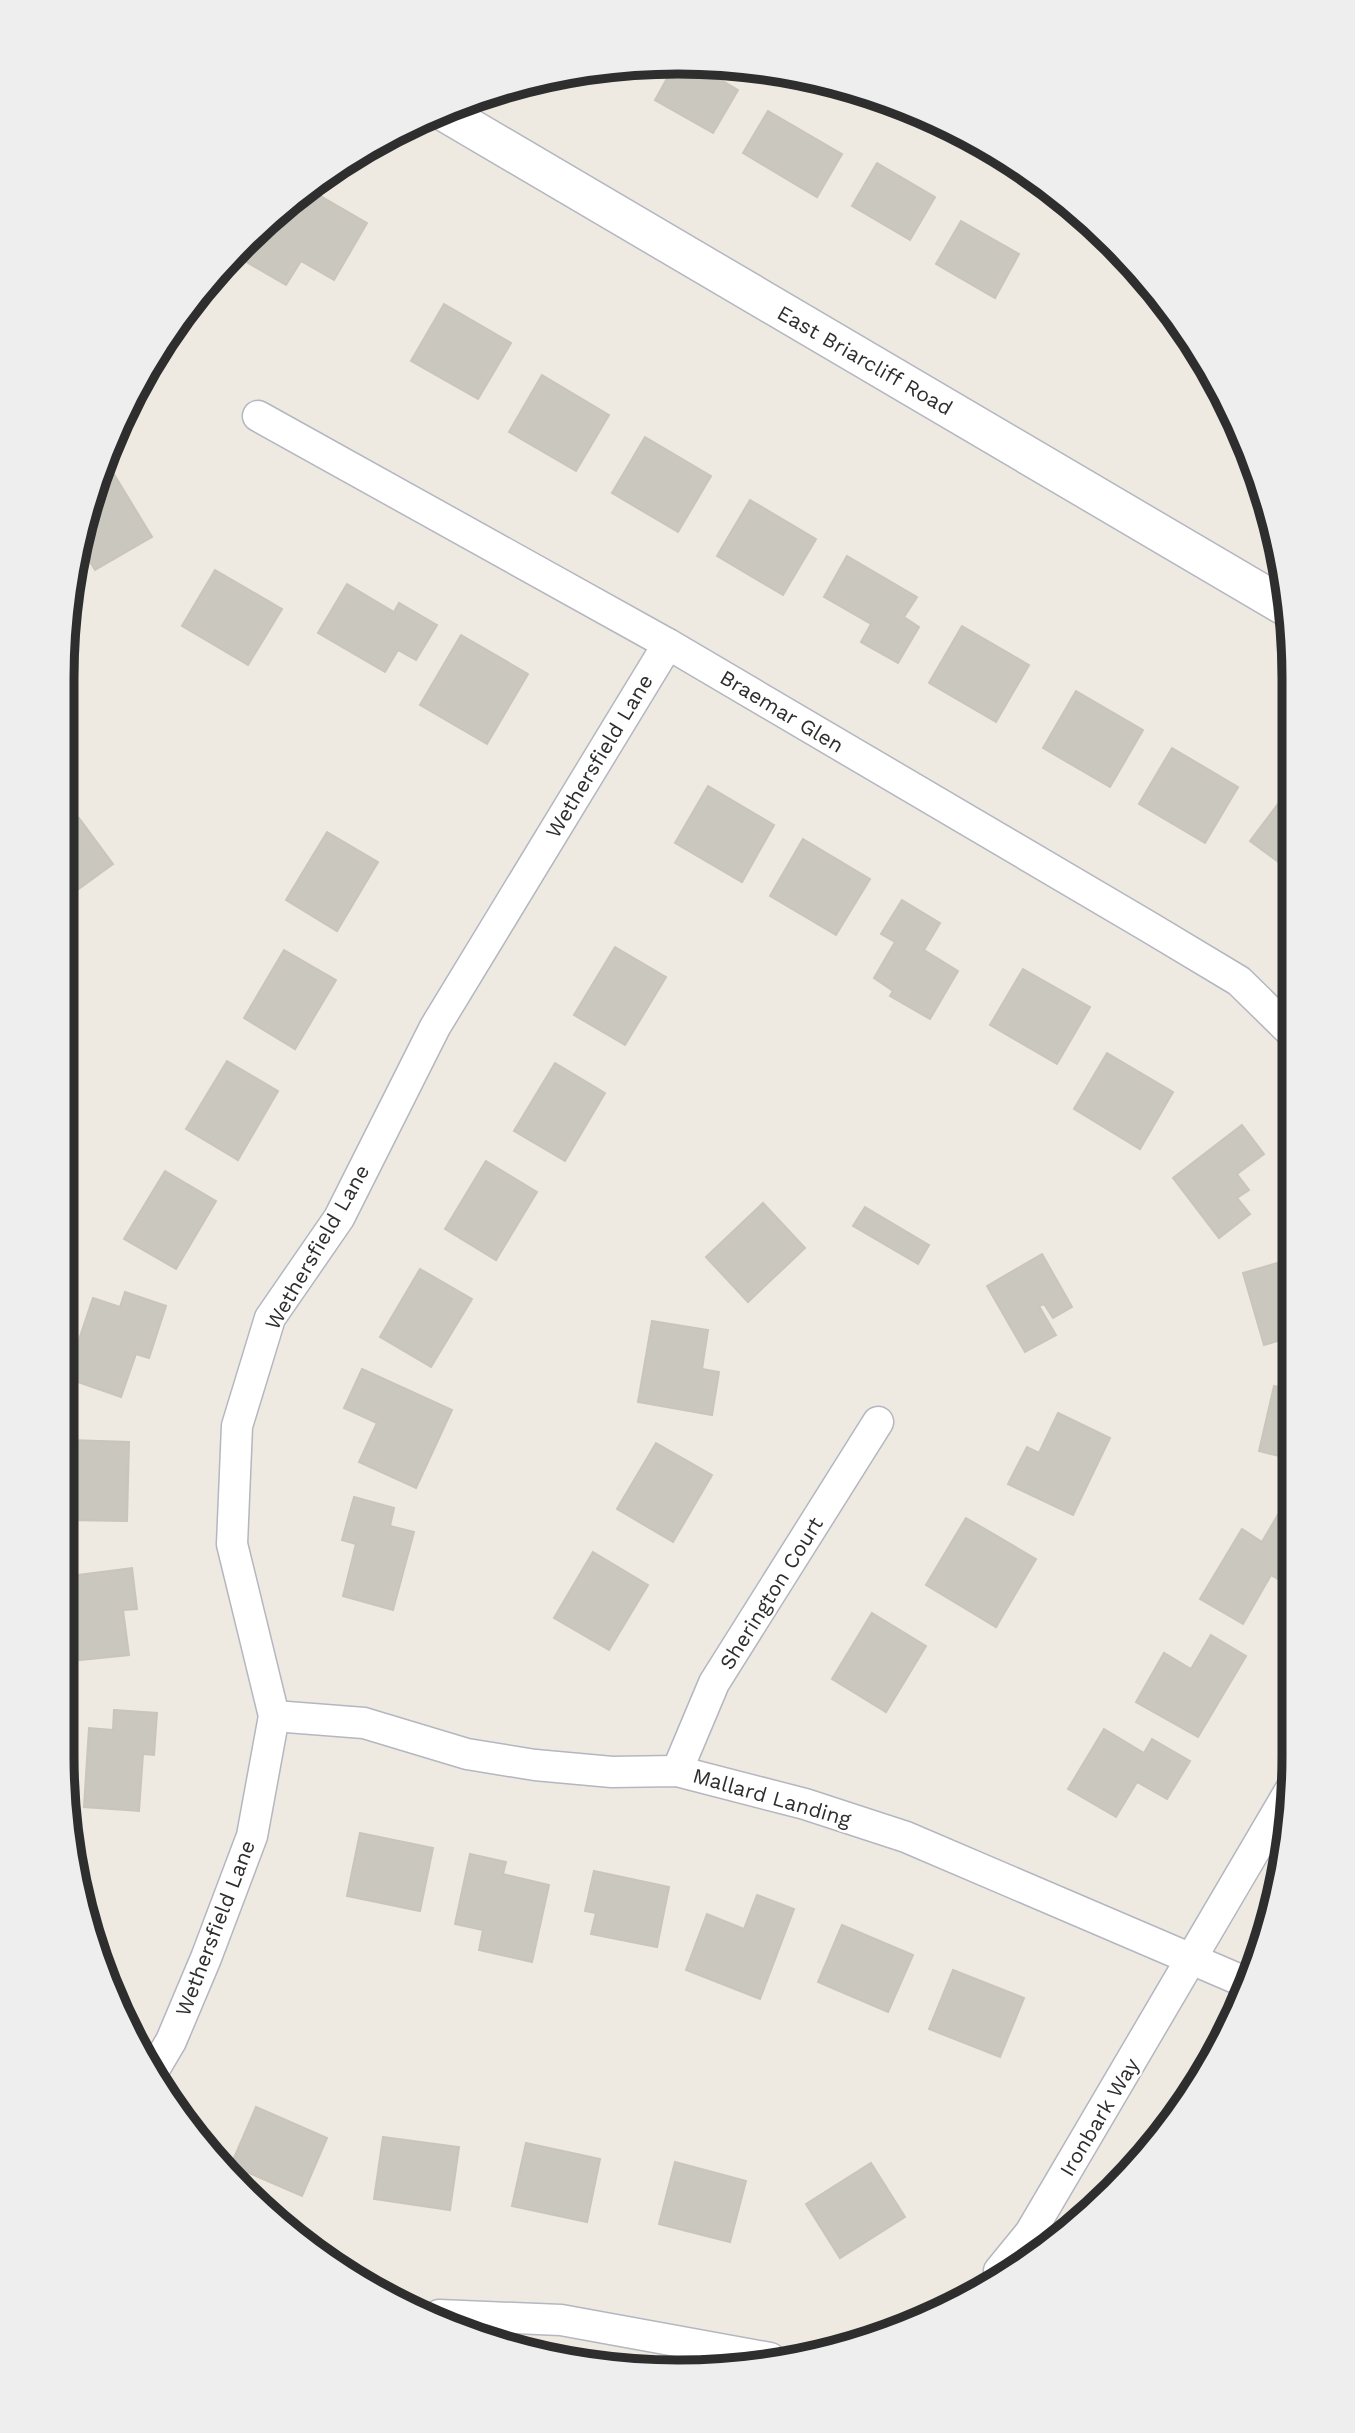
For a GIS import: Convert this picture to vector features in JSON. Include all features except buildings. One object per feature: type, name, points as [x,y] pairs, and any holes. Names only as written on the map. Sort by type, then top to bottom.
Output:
[{"type":"street","name":"East Briarcliff Road","points":[[452,117],[1276,602]]},
{"type":"street","name":"Braemar Glen","points":[[258,416],[668,644],[1238,981],[1282,1023]]},
{"type":"street","name":"Wethersfield Lane","points":[[158,2064],[172,2041],[252,1836],[274,1716],[232,1544],[237,1426],[270,1318],[339,1218],[435,1027],[668,644]]},
{"type":"street","name":"Sherington Court","points":[[677,1771],[714,1683],[878,1422]]},
{"type":"street","name":"Mallard Landing","points":[[274,1716],[364,1723],[467,1754],[534,1765],[612,1772],[677,1771],[804,1804],[906,1837],[1239,1979]]},
{"type":"street","points":[[1193,1960],[1278,1811]]},
{"type":"street","name":"Ironbark Way","points":[[1006,2262],[1030,2233],[1193,1960]]},
{"type":"street","points":[[450,2315],[561,2320],[750,2355]]}]
